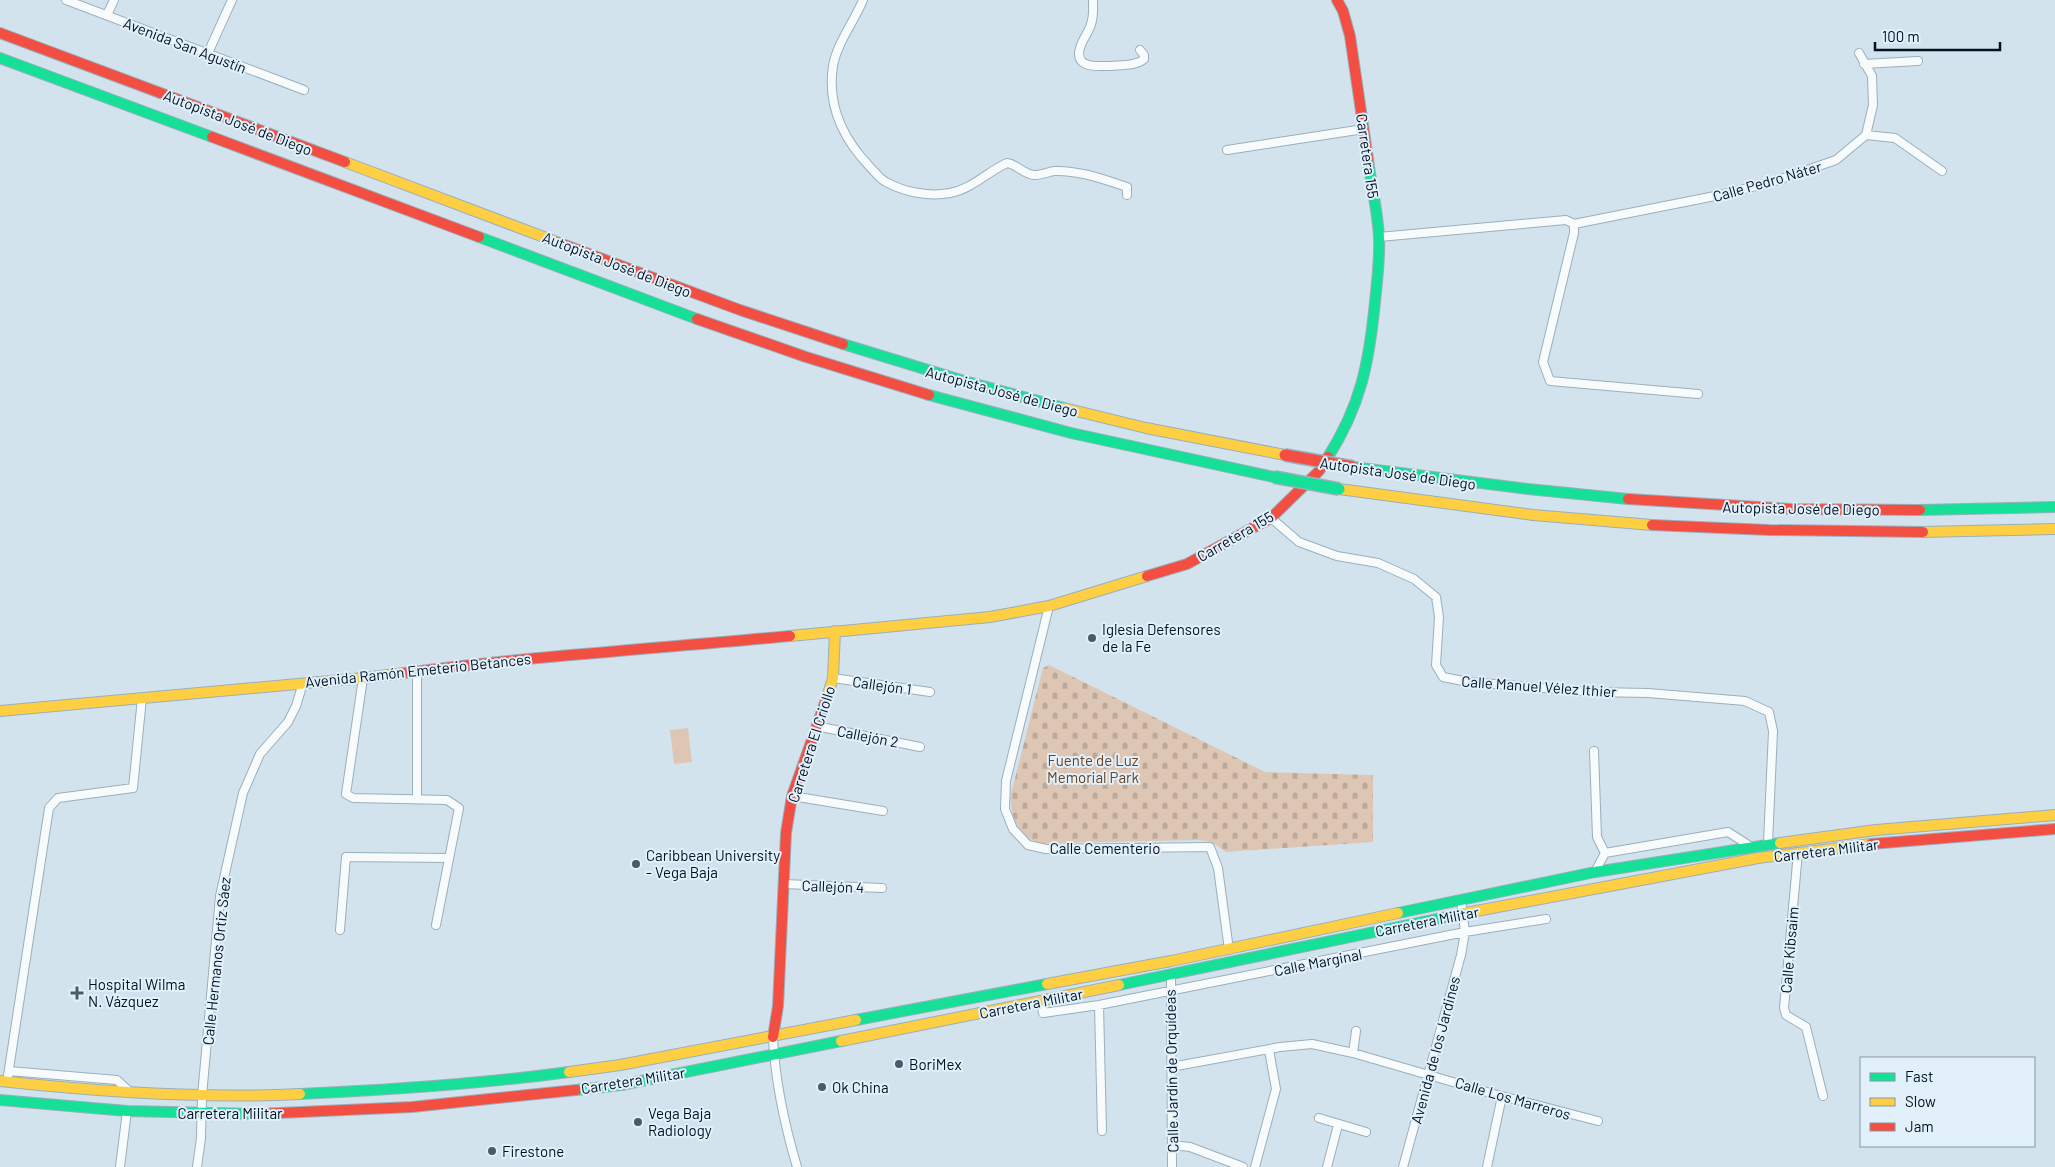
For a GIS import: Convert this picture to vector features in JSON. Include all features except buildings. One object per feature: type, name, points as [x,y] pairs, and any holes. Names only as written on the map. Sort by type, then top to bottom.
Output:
[{"type":"main road","name":"Carretera 155","points":[[835,631],[990,616],[1048,606],[1187,564],[1238,538],[1271,518],[1319,471],[1349,421],[1359,397],[1370,351],[1379,264],[1379,237],[1350,36],[1343,11],[1337,0]]},
{"type":"main road","name":"Autopista José de Diego","points":[[0,33],[740,310],[850,347],[954,378],[1098,417],[1353,467],[1516,489],[1689,504],[1855,510],[2055,506]]},
{"type":"main road","name":"Autopista José de Diego","points":[[0,58],[740,335],[950,402],[1086,438],[1340,489],[1515,513],[1677,526],[1878,533],[2055,530]]},
{"type":"main road","name":"Avenida Ramón Emeterio Betances","points":[[0,711],[363,678],[502,660],[652,649],[835,631]]},
{"type":"main road","name":"Carretera El Criollo","points":[[773,1037],[778,1006],[786,833],[792,796],[833,678],[835,631]]},
{"type":"main road","name":"Carretera Militar","points":[[5,1078],[131,1093],[202,1096],[265,1096],[410,1089],[518,1079],[620,1065],[1229,950],[1356,921],[1595,872],[1768,843],[1876,830],[2055,815]]},
{"type":"main road","name":"Carretera Militar","points":[[0,1100],[127,1111],[266,1114],[412,1107],[621,1085],[1041,1002],[1463,913],[1798,852],[1877,843],[2055,828]]},
{"type":"street","name":"Avenida San Agustín","points":[[66,0],[304,90]]},
{"type":"street","points":[[107,15],[114,0]]},
{"type":"street","points":[[208,54],[232,0]]},
{"type":"street","points":[[863,0],[837,52],[832,92],[837,117],[846,136],[858,154],[881,178],[898,187],[921,194],[950,193],[974,183],[1007,163],[1012,163],[1035,175],[1055,171],[1070,172],[1108,181],[1128,187],[1127,195]]},
{"type":"street","points":[[1093,0],[1092,22],[1080,49],[1079,56],[1082,62],[1086,66],[1126,65],[1141,62],[1144,59],[1144,55],[1140,50]]},
{"type":"street","points":[[1859,53],[1872,76],[1873,105],[1866,135],[1895,138],[1942,172]]},
{"type":"street","points":[[1864,64],[1918,61]]},
{"type":"street","points":[[1227,150],[1364,129]]},
{"type":"street","name":"Calle Pedro Náter","points":[[1379,237],[1566,220],[1574,224],[1720,195],[1772,182],[1836,160],[1866,135]]},
{"type":"street","points":[[1574,224],[1574,233],[1543,362],[1550,381],[1698,394]]},
{"type":"street","name":"Calle Manuel Vélez Ithier","points":[[1271,518],[1299,542],[1337,556],[1378,564],[1414,579],[1436,597],[1439,616],[1436,665],[1442,677],[1468,682],[1594,692],[1648,692],[1745,701],[1768,712],[1773,731],[1768,843]]},
{"type":"street","name":"Calle Cementerio","points":[[1048,606],[1006,781],[1005,809],[1013,829],[1028,845],[1046,849],[1210,848],[1218,868],[1229,950]]},
{"type":"street","points":[[417,671],[417,800]]},
{"type":"street","points":[[363,678],[346,794],[353,798],[447,800],[459,808],[436,925]]},
{"type":"street","name":"Callejón 1","points":[[833,678],[930,692]]},
{"type":"street","name":"Calle Hermanos Ortiz Sáez","points":[[197,1167],[201,1138],[202,1096],[220,896],[243,793],[260,754],[288,722],[296,706],[303,683]]},
{"type":"street","points":[[5,1078],[49,808],[58,798],[133,788],[142,698]]},
{"type":"street","name":"Callejón 2","points":[[816,726],[920,747]]},
{"type":"street","points":[[1594,751],[1597,837],[1605,853]]},
{"type":"street","points":[[792,796],[883,811]]},
{"type":"street","points":[[1605,853],[1728,832],[1750,846]]},
{"type":"street","name":"Calle Kibsaim","points":[[1798,852],[1784,1008],[1786,1015],[1806,1028],[1822,1096]]},
{"type":"street","points":[[1595,872],[1605,853]]},
{"type":"street","points":[[340,930],[346,857],[449,858]]},
{"type":"street","name":"Callejón 4","points":[[784,884],[882,888]]},
{"type":"street","name":"Avenida de los Jardines","points":[[1403,1167],[1461,955],[1465,932],[1461,901]]},
{"type":"street","name":"Calle Marginal","points":[[1041,1002],[1043,1013],[1099,1005],[1465,932],[1546,919]]},
{"type":"street","name":"Calle Jardín de Orquídeas","points":[[1170,975],[1172,1167]]},
{"type":"street","points":[[1099,1005],[1102,1131]]},
{"type":"street","points":[[1353,1053],[1356,1031]]},
{"type":"street","points":[[773,1037],[781,1110],[797,1167]]},
{"type":"street","name":"Calle Los Marreros","points":[[1171,1067],[1312,1044],[1353,1053],[1502,1096],[1598,1121]]},
{"type":"street","points":[[1254,1167],[1276,1089],[1269,1050]]},
{"type":"street","points":[[1488,1167],[1502,1096]]},
{"type":"street","points":[[120,1167],[127,1111]]},
{"type":"street","points":[[1319,1118],[1366,1132]]},
{"type":"street","points":[[1327,1167],[1338,1125]]},
{"type":"street","points":[[1172,1145],[1190,1147],[1243,1167]]},
{"type":"green space","name":"Fuente de Luz Memorial Park","points":[[1049,665],[1265,772],[1373,775],[1373,842],[1226,852],[1212,842],[1198,840],[1040,843],[1032,840],[1020,831],[1016,824],[1011,794],[1043,668]]},
{"type":"green space","points":[[688,728],[692,762],[674,764],[670,730]]},
{"type":"traffic: fast","points":[[0,58],[212,137]]},
{"type":"traffic: fast","points":[[1328,457],[1356,401],[1362,383],[1373,324],[1379,238],[1368,159]]},
{"type":"traffic: fast","points":[[479,237],[697,319]]},
{"type":"traffic: fast","points":[[843,344],[964,381],[1064,408]]},
{"type":"traffic: fast","points":[[929,395],[1071,433],[1274,477]]},
{"type":"traffic: fast","points":[[1353,467],[1528,489],[1628,499]]},
{"type":"traffic: fast","points":[[1274,477],[1339,489]]},
{"type":"traffic: fast","points":[[1920,510],[2055,507]]},
{"type":"traffic: fast","points":[[1398,913],[1595,872],[1780,843]]},
{"type":"traffic: fast","points":[[1119,985],[1466,913]]},
{"type":"traffic: fast","points":[[856,1020],[1047,984]]},
{"type":"traffic: fast","points":[[576,1090],[621,1085],[841,1041]]},
{"type":"traffic: fast","points":[[300,1094],[435,1086],[569,1072]]},
{"type":"traffic: fast","points":[[0,1100],[127,1111],[257,1114]]},
{"type":"traffic: slow","points":[[345,162],[557,242]]},
{"type":"traffic: slow","points":[[1064,408],[1146,428],[1285,455]]},
{"type":"traffic: slow","points":[[1339,489],[1533,515],[1652,525]]},
{"type":"traffic: slow","points":[[1923,532],[2055,529]]},
{"type":"traffic: slow","points":[[790,636],[990,617],[1049,606],[1147,576]]},
{"type":"traffic: slow","points":[[827,697],[833,678],[835,631]]},
{"type":"traffic: slow","points":[[0,711],[405,673]]},
{"type":"traffic: slow","points":[[1780,843],[1876,830],[2055,815]]},
{"type":"traffic: slow","points":[[1466,913],[1758,858],[1871,844]]},
{"type":"traffic: slow","points":[[1047,984],[1171,961],[1398,913]]},
{"type":"traffic: slow","points":[[841,1041],[1119,985]]},
{"type":"traffic: slow","points":[[569,1072],[620,1065],[856,1020]]},
{"type":"traffic: slow","points":[[0,1081],[150,1094],[225,1096],[300,1094]]},
{"type":"traffic: jam","points":[[1337,0],[1343,11],[1350,36],[1368,159]]},
{"type":"traffic: jam","points":[[0,33],[345,162]]},
{"type":"traffic: jam","points":[[212,137],[479,237]]},
{"type":"traffic: jam","points":[[557,242],[740,310],[843,344]]},
{"type":"traffic: jam","points":[[697,319],[806,357],[929,395]]},
{"type":"traffic: jam","points":[[1285,455],[1353,467]]},
{"type":"traffic: jam","points":[[1147,576],[1187,564],[1271,518],[1319,471],[1328,457]]},
{"type":"traffic: jam","points":[[1628,499],[1791,509],[1920,510]]},
{"type":"traffic: jam","points":[[1652,525],[1769,530],[1923,532]]},
{"type":"traffic: jam","points":[[405,673],[549,657],[790,636]]},
{"type":"traffic: jam","points":[[773,1037],[778,1006],[786,833],[792,796],[827,697]]},
{"type":"traffic: jam","points":[[1871,844],[2055,829]]},
{"type":"traffic: jam","points":[[257,1114],[412,1107],[576,1090]]},
{"type":"place","name":"Iglesia Defensores de la Fe","points":[[1092,638]]},
{"type":"place","name":"Caribbean University - Vega Baja","points":[[636,864]]},
{"type":"place","name":"Hospital Wilma N. Vázquez","points":[[77,993]]},
{"type":"place","name":"BoriMex","points":[[899,1064]]},
{"type":"place","name":"Ok China","points":[[822,1087]]},
{"type":"place","name":"Vega Baja Radiology","points":[[638,1122]]},
{"type":"place","name":"Firestone","points":[[492,1151]]}]
